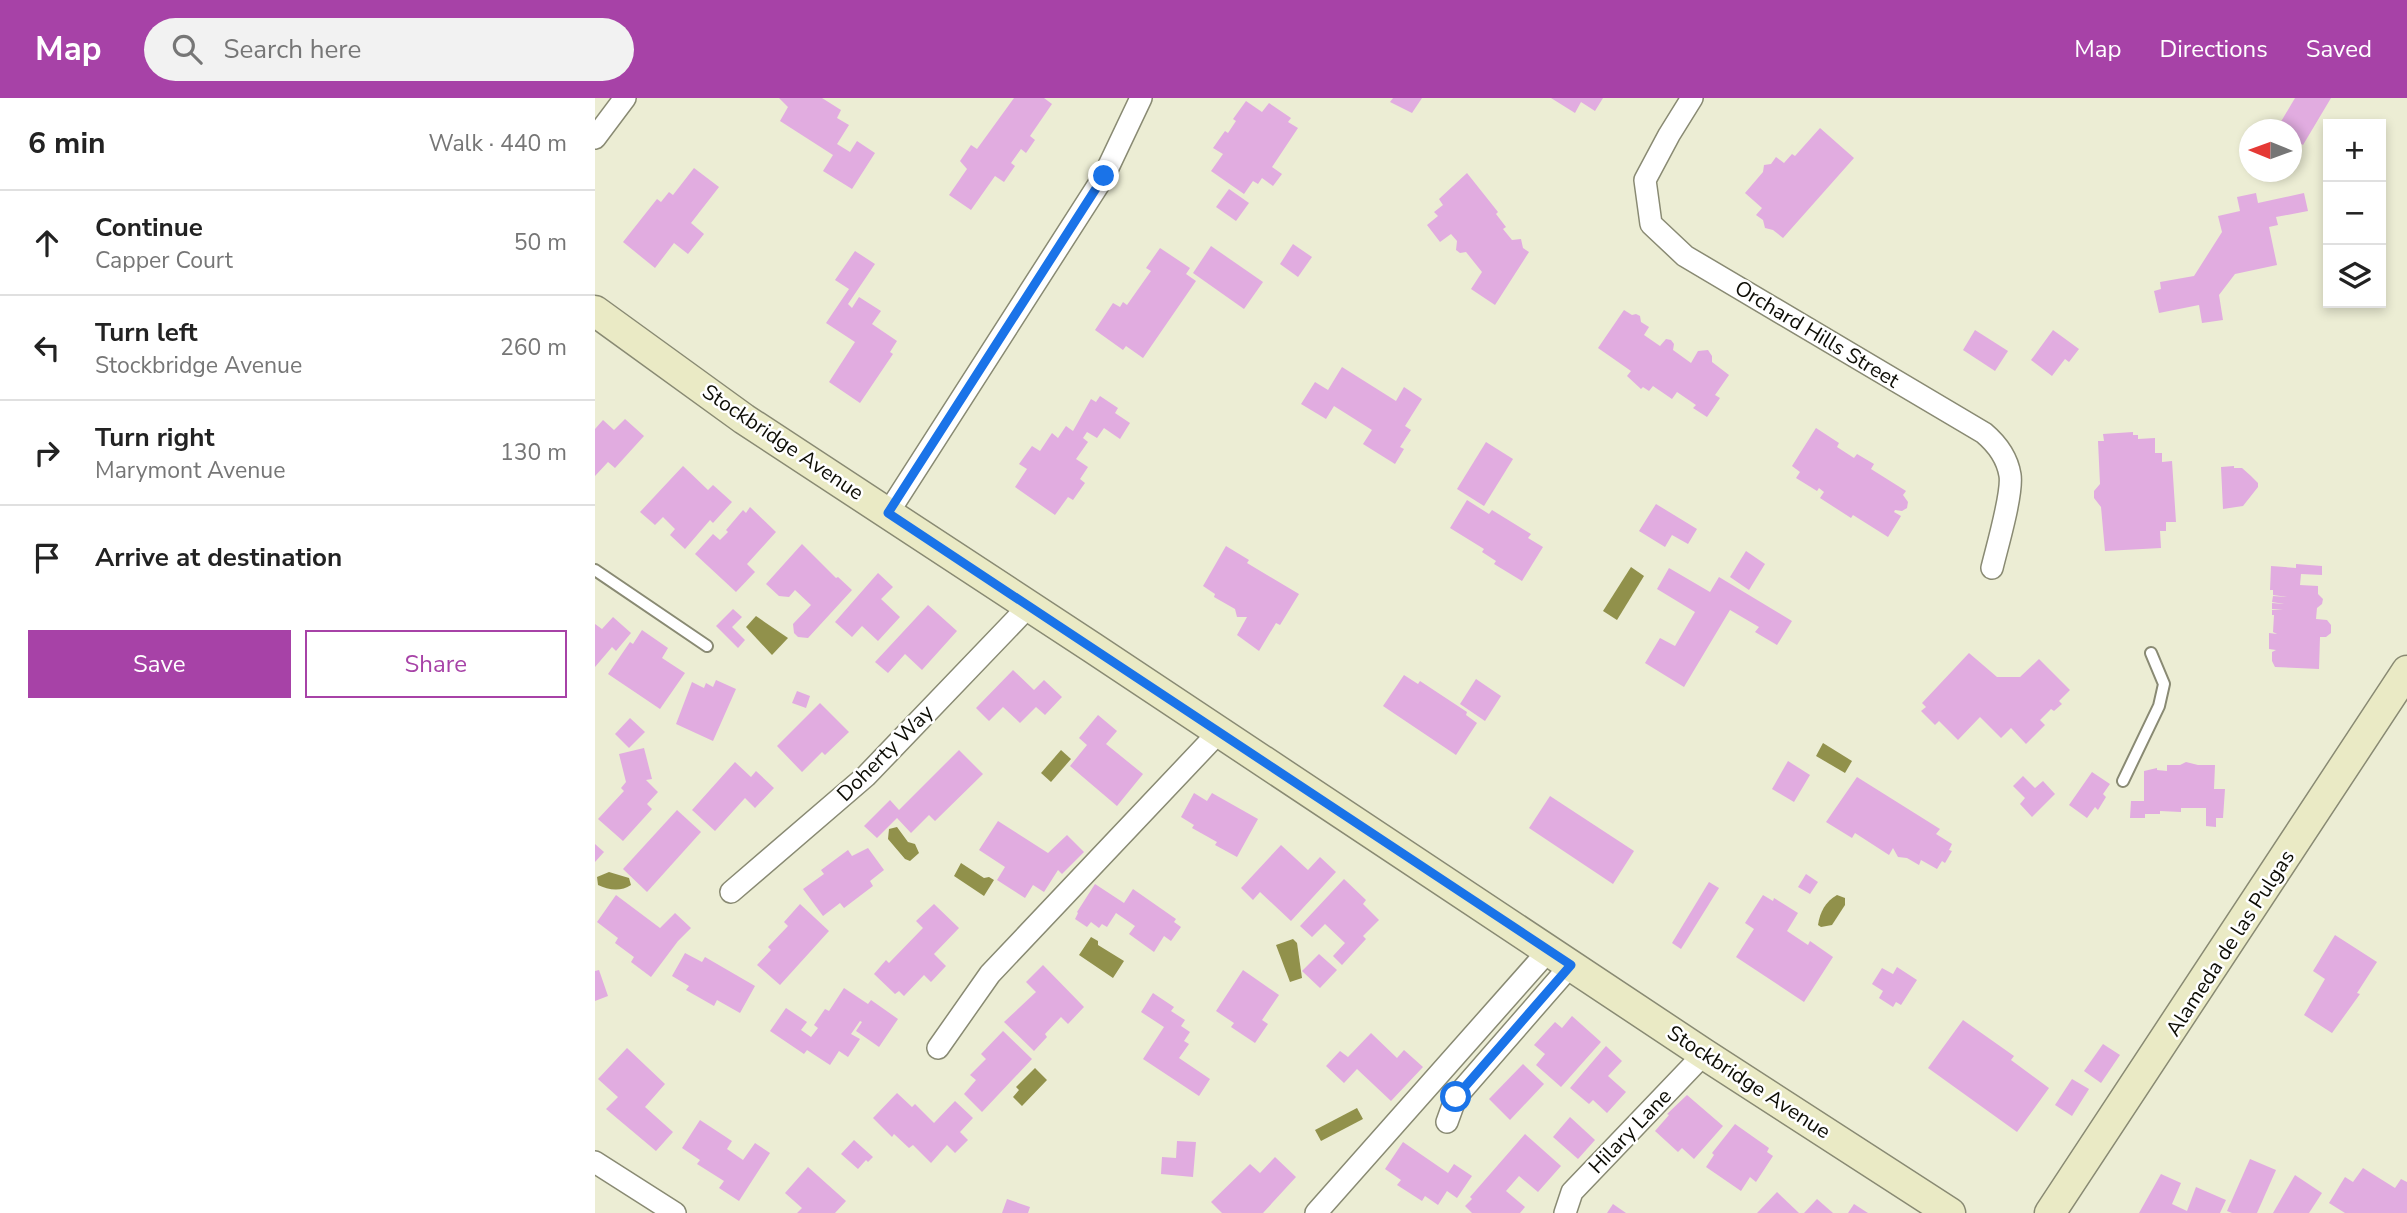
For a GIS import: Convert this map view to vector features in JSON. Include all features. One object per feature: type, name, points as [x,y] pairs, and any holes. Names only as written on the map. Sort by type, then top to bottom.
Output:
[{"type":"street","points":[[595,138],[625,98]]},
{"type":"street","points":[[888,513],[1104,176],[1141,98]]},
{"type":"street","name":"Orchard Hills Street","points":[[1692,98],[1645,180],[1651,224],[1685,256],[1984,433],[1999,446],[2010,476],[1992,568]]},
{"type":"street","name":"Stockbridge Avenue","points":[[599,319],[744,419],[1704,1054],[1950,1213]]},
{"type":"street","name":"Doherty Way","points":[[731,892],[866,776],[1030,606]]},
{"type":"street","name":"Alameda de las Pulgas","points":[[2050,1213],[2407,671]]},
{"type":"street","points":[[938,1048],[991,974],[1219,732]]},
{"type":"street","points":[[1447,1122],[1456,1097],[1560,958]]},
{"type":"street","points":[[1316,1213],[1560,958]]},
{"type":"street","name":"Hilary Lane","points":[[1565,1213],[1572,1192],[1704,1054]]},
{"type":"street","points":[[595,1162],[675,1213]]},
{"type":"lane","points":[[595,570],[707,646]]},
{"type":"lane","points":[[2123,781],[2159,706],[2164,684],[2151,653]]},
{"type":"shaded area","points":[[1631,567],[1644,576],[1617,620],[1603,611]]},
{"type":"shaded area","points":[[756,616],[788,638],[772,655],[746,627]]},
{"type":"shaded area","points":[[1823,743],[1852,761],[1845,773],[1816,756]]},
{"type":"shaded area","points":[[1061,750],[1071,759],[1051,782],[1041,773]]},
{"type":"shaded area","points":[[897,827],[908,842],[915,844],[919,853],[910,861],[905,859],[888,839],[889,829]]},
{"type":"shaded area","points":[[961,863],[984,878],[994,880],[984,896],[954,876]]},
{"type":"shaded area","points":[[609,872],[629,878],[631,885],[614,890],[598,885],[597,877]]},
{"type":"shaded area","points":[[1837,895],[1845,898],[1845,905],[1832,925],[1821,927],[1818,925],[1826,904]]},
{"type":"shaded area","points":[[1091,937],[1098,941],[1098,945],[1124,961],[1113,978],[1079,955]]},
{"type":"shaded area","points":[[1293,939],[1297,943],[1302,978],[1290,982],[1276,945]]},
{"type":"shaded area","points":[[1035,1068],[1047,1080],[1022,1106],[1013,1097],[1019,1090],[1016,1087]]},
{"type":"shaded area","points":[[1357,1108],[1363,1119],[1321,1141],[1315,1130]]},
{"type":"building","points":[[779,98],[822,98],[841,110],[837,118],[849,125],[837,144],[850,152],[857,141],[875,153],[852,189],[823,171],[833,155],[780,121],[788,107]]},
{"type":"building","points":[[1014,98],[1044,98],[1052,104],[1030,136],[1035,140],[1026,153],[1021,149],[1011,163],[1015,166],[1004,182],[995,176],[971,210],[949,195],[967,169],[960,161],[971,145],[977,149]]},
{"type":"building","points":[[1393,98],[1422,98],[1412,113],[1390,102]]},
{"type":"building","points":[[1551,98],[1603,98],[1595,111],[1581,102],[1575,113]]},
{"type":"building","points":[[2295,98],[2331,98],[2303,145],[2302,119],[2283,119]]},
{"type":"building","points":[[1246,101],[1262,112],[1269,103],[1291,118],[1288,122],[1298,128],[1272,167],[1282,174],[1273,186],[1262,178],[1258,184],[1253,181],[1244,194],[1211,171],[1223,154],[1213,148],[1225,131],[1228,133],[1236,121],[1233,119]]},
{"type":"building","points":[[1820,128],[1854,158],[1783,238],[1773,230],[1765,228],[1763,220],[1756,215],[1762,208],[1745,193],[1763,172],[1764,165],[1771,164],[1776,157],[1784,163],[1792,154],[1795,156]]},
{"type":"building","points":[[694,168],[719,187],[691,223],[704,234],[688,254],[674,243],[655,268],[623,242],[657,199],[661,202],[669,192],[673,195]]},
{"type":"building","points":[[1467,173],[1498,212],[1496,214],[1506,227],[1503,229],[1512,240],[1521,239],[1523,248],[1529,252],[1495,305],[1471,289],[1482,272],[1466,252],[1460,253],[1456,250],[1457,241],[1451,234],[1440,242],[1427,225],[1438,216],[1434,212],[1443,205],[1439,199]]},
{"type":"building","points":[[1229,189],[1249,203],[1236,221],[1216,207]]},
{"type":"building","points":[[2256,193],[2258,203],[2304,193],[2308,211],[2276,217],[2278,225],[2269,227],[2277,265],[2235,274],[2219,295],[2223,320],[2202,323],[2199,305],[2159,313],[2154,291],[2161,289],[2160,282],[2194,276],[2222,232],[2218,216],[2240,211],[2237,197]]},
{"type":"building","points":[[1293,244],[1312,257],[1298,277],[1280,264]]},
{"type":"building","points":[[1211,246],[1263,282],[1244,309],[1193,273]]},
{"type":"building","points":[[1160,248],[1190,268],[1186,274],[1196,281],[1143,358],[1126,346],[1123,350],[1095,330],[1113,303],[1120,307],[1123,302],[1127,305],[1151,271],[1146,268]]},
{"type":"building","points":[[855,251],[875,264],[848,304],[852,308],[859,297],[881,311],[872,324],[897,341],[890,352],[893,354],[860,403],[829,382],[855,342],[826,323],[849,289],[835,280]]},
{"type":"building","points":[[1624,310],[1640,316],[1641,322],[1649,327],[1644,335],[1660,346],[1666,339],[1671,340],[1674,344],[1673,350],[1691,363],[1698,351],[1708,350],[1712,362],[1729,375],[1715,395],[1720,398],[1707,417],[1693,408],[1696,405],[1677,392],[1672,399],[1653,386],[1649,391],[1643,387],[1641,389],[1627,376],[1631,371],[1598,348]]},
{"type":"building","points":[[1975,330],[2008,351],[1995,371],[1963,350]]},
{"type":"building","points":[[2053,330],[2079,349],[2069,362],[2065,359],[2052,376],[2031,360]]},
{"type":"building","points":[[1342,367],[1396,401],[1404,387],[1422,399],[1405,426],[1411,430],[1400,447],[1404,449],[1395,464],[1363,444],[1372,430],[1334,406],[1326,419],[1301,404],[1315,382],[1328,390]]},
{"type":"building","points":[[1100,396],[1118,408],[1115,413],[1130,423],[1120,439],[1104,428],[1097,438],[1087,432],[1083,438],[1088,442],[1076,459],[1088,467],[1080,479],[1085,483],[1073,500],[1068,497],[1055,515],[1015,487],[1027,469],[1019,464],[1032,446],[1040,451],[1052,433],[1058,438],[1066,426],[1073,431],[1091,399],[1096,402]]},
{"type":"building","points":[[625,419],[644,436],[615,468],[608,462],[595,476],[595,429],[603,420],[614,430]]},
{"type":"building","points":[[1816,428],[1839,443],[1837,447],[1854,458],[1857,454],[1874,464],[1871,469],[1906,491],[1903,495],[1908,502],[1907,508],[1902,511],[1895,510],[1894,512],[1901,516],[1888,537],[1820,498],[1824,492],[1819,488],[1817,491],[1796,478],[1800,472],[1792,466]]},
{"type":"building","points":[[2133,432],[2133,435],[2138,435],[2138,439],[2155,438],[2155,453],[2162,453],[2162,462],[2172,461],[2176,522],[2166,522],[2166,531],[2160,531],[2161,548],[2105,551],[2101,507],[2094,498],[2094,491],[2100,484],[2098,441],[2104,441],[2103,434]]},
{"type":"building","points":[[1486,442],[1513,459],[1484,506],[1457,489]]},
{"type":"building","points":[[683,466],[708,490],[713,485],[732,502],[713,523],[710,520],[685,549],[670,535],[675,529],[663,517],[655,525],[640,512]]},
{"type":"building","points":[[2221,467],[2242,468],[2258,483],[2258,487],[2243,506],[2223,509]]},
{"type":"building","points":[[1467,500],[1489,514],[1492,510],[1531,534],[1528,538],[1543,547],[1522,581],[1494,564],[1496,561],[1482,552],[1484,549],[1450,528]]},
{"type":"building","points":[[1656,504],[1697,529],[1688,544],[1672,535],[1665,547],[1639,531]]},
{"type":"building","points":[[750,507],[776,532],[747,564],[755,572],[736,592],[695,554],[713,534],[720,540],[743,510],[746,513]]},
{"type":"building","points":[[802,544],[852,590],[808,638],[798,637],[794,633],[793,624],[811,605],[795,590],[789,597],[779,596],[766,584]]},
{"type":"building","points":[[1226,546],[1249,560],[1247,563],[1299,594],[1280,625],[1276,623],[1259,651],[1237,635],[1247,617],[1237,617],[1235,609],[1214,597],[1215,594],[1203,586]]},
{"type":"building","points":[[1746,551],[1765,564],[1749,590],[1730,577]]},
{"type":"building","points":[[2296,564],[2322,566],[2322,575],[2301,574],[2300,585],[2318,586],[2318,594],[2323,599],[2317,608],[2316,619],[2327,620],[2331,625],[2331,633],[2320,637],[2319,669],[2275,667],[2272,652],[2276,650],[2269,649],[2269,633],[2277,634],[2273,632],[2272,610],[2283,610],[2272,609],[2272,603],[2284,604],[2272,602],[2273,596],[2287,597],[2273,595],[2273,590],[2270,590],[2271,566],[2296,568]]},
{"type":"building","points":[[1669,568],[1710,592],[1719,577],[1792,621],[1777,645],[1755,632],[1759,627],[1730,610],[1684,687],[1645,663],[1660,638],[1675,646],[1695,612],[1657,589]]},
{"type":"building","points":[[878,573],[893,587],[881,599],[900,617],[878,641],[862,626],[852,637],[835,622]]},
{"type":"building","points":[[928,605],[957,631],[922,670],[905,654],[888,673],[875,662]]},
{"type":"building","points":[[733,609],[742,617],[732,627],[745,640],[738,648],[716,626]]},
{"type":"building","points":[[613,617],[631,633],[616,651],[612,647],[595,667],[595,624],[602,629]]},
{"type":"building","points":[[642,630],[668,648],[662,658],[685,673],[660,709],[608,674],[630,642],[633,644]]},
{"type":"building","points":[[1969,653],[1997,677],[2020,677],[2039,659],[2070,690],[2059,701],[2062,704],[2054,711],[2051,709],[2040,720],[2045,725],[2026,744],[2011,728],[2001,738],[1980,717],[1958,740],[1939,721],[1935,725],[1921,711],[1926,707],[1922,703]]},
{"type":"building","points":[[1013,670],[1034,690],[1044,680],[1062,697],[1045,715],[1036,707],[1020,723],[1003,707],[989,721],[976,708]]},
{"type":"building","points":[[1404,675],[1418,684],[1420,681],[1467,712],[1466,715],[1477,723],[1456,755],[1383,706]]},
{"type":"building","points":[[1476,679],[1501,696],[1485,721],[1460,704]]},
{"type":"building","points":[[716,680],[736,689],[713,741],[676,724],[692,682],[704,688],[706,683],[713,687]]},
{"type":"building","points":[[797,691],[810,696],[806,708],[792,703]]},
{"type":"building","points":[[820,703],[849,732],[825,755],[822,752],[802,772],[777,746]]},
{"type":"building","points":[[1098,715],[1117,731],[1106,744],[1143,774],[1117,806],[1070,766],[1087,745],[1079,738]]},
{"type":"building","points":[[630,718],[645,732],[629,748],[615,734]]},
{"type":"building","points":[[644,748],[652,779],[646,780],[658,792],[647,804],[652,809],[623,841],[598,819],[624,791],[621,788],[626,782],[619,754]]},
{"type":"building","points":[[959,750],[983,774],[935,821],[929,815],[911,833],[897,818],[877,838],[864,826],[890,800],[899,810]]},
{"type":"building","points":[[1788,761],[1810,775],[1794,802],[1772,789]]},
{"type":"building","points":[[735,762],[751,777],[756,771],[774,788],[755,808],[745,798],[715,831],[692,810]]},
{"type":"building","points":[[2186,762],[2215,765],[2214,789],[2225,789],[2223,818],[2216,818],[2216,827],[2206,826],[2206,808],[2181,808],[2181,812],[2160,811],[2160,814],[2145,814],[2145,818],[2130,818],[2131,801],[2144,801],[2144,771],[2157,768],[2167,771],[2167,765]]},
{"type":"building","points":[[2092,772],[2110,784],[2103,794],[2106,797],[2098,810],[2095,807],[2087,818],[2069,805]]},
{"type":"building","points":[[2023,776],[2035,788],[2043,781],[2055,794],[2032,817],[2020,804],[2025,798],[2013,786]]},
{"type":"building","points":[[1857,777],[1940,829],[1936,834],[1952,844],[1949,850],[1952,851],[1945,863],[1942,861],[1937,869],[1921,860],[1919,865],[1907,858],[1898,857],[1893,848],[1889,855],[1855,833],[1852,838],[1826,822]]},
{"type":"building","points":[[1194,793],[1207,801],[1212,793],[1258,819],[1237,857],[1215,845],[1217,842],[1192,828],[1194,825],[1181,817]]},
{"type":"building","points":[[1550,796],[1634,851],[1613,884],[1529,828]]},
{"type":"building","points":[[677,810],[701,832],[647,892],[623,869]]},
{"type":"building","points":[[998,821],[1048,853],[1067,835],[1084,852],[1062,874],[1058,870],[1044,892],[1033,885],[1025,898],[997,880],[1005,867],[979,850]]},
{"type":"building","points":[[595,844],[604,852],[595,862]]},
{"type":"building","points":[[1281,845],[1308,870],[1320,857],[1336,872],[1291,921],[1260,892],[1253,900],[1241,888]]},
{"type":"building","points":[[868,848],[884,870],[870,881],[873,886],[844,908],[840,903],[823,916],[803,889],[824,874],[821,870],[848,850],[852,856]]},
{"type":"building","points":[[1806,874],[1818,882],[1810,894],[1798,887]]},
{"type":"building","points":[[1344,879],[1366,900],[1363,904],[1379,920],[1363,936],[1366,939],[1342,965],[1333,956],[1345,943],[1325,924],[1312,937],[1300,926]]},
{"type":"building","points":[[1709,882],[1719,888],[1681,949],[1672,943]]},
{"type":"building","points":[[1095,884],[1124,903],[1133,889],[1176,919],[1174,922],[1181,927],[1171,941],[1164,936],[1154,952],[1129,934],[1135,926],[1116,913],[1107,927],[1102,924],[1099,928],[1091,922],[1087,927],[1075,919]]},
{"type":"building","points":[[616,895],[660,928],[675,913],[691,928],[651,977],[631,962],[634,957],[615,943],[618,938],[597,922]]},
{"type":"building","points":[[1763,895],[1773,901],[1774,898],[1798,913],[1787,931],[1808,945],[1810,941],[1833,957],[1804,1002],[1736,957],[1754,929],[1745,923]]},
{"type":"building","points":[[800,904],[829,931],[780,985],[757,965],[771,950],[768,947],[788,926],[784,922]]},
{"type":"building","points":[[934,904],[959,928],[934,954],[946,966],[931,982],[924,975],[904,996],[899,991],[895,994],[874,974],[886,960],[889,963],[923,928],[916,921]]},
{"type":"building","points":[[2335,935],[2377,962],[2357,993],[2360,994],[2332,1033],[2304,1015],[2325,979],[2313,971]]},
{"type":"building","points":[[685,953],[702,962],[705,957],[755,986],[740,1013],[717,1000],[714,1006],[686,990],[689,986],[672,976]]},
{"type":"building","points":[[1319,954],[1337,970],[1320,988],[1302,971]]},
{"type":"building","points":[[1043,965],[1084,1007],[1068,1024],[1061,1017],[1034,1051],[1004,1022],[1036,992],[1026,982]]},
{"type":"building","points":[[1897,967],[1917,980],[1901,1005],[1896,1002],[1893,1007],[1879,998],[1883,991],[1872,984],[1882,968],[1893,974]]},
{"type":"building","points":[[599,970],[608,996],[595,1001],[595,971]]},
{"type":"building","points":[[1243,970],[1279,995],[1262,1020],[1268,1024],[1255,1043],[1231,1027],[1234,1023],[1216,1011]]},
{"type":"building","points":[[844,988],[868,1004],[871,1000],[898,1019],[879,1047],[856,1031],[862,1022],[860,1021],[851,1034],[860,1039],[848,1057],[839,1051],[830,1065],[807,1050],[804,1054],[770,1031],[786,1008],[807,1022],[801,1030],[811,1037],[818,1028],[814,1025],[825,1009],[829,1011]]},
{"type":"building","points":[[1153,993],[1174,1007],[1171,1011],[1185,1020],[1181,1026],[1190,1032],[1184,1041],[1189,1044],[1179,1058],[1210,1079],[1199,1096],[1143,1059],[1164,1027],[1141,1012]]},
{"type":"building","points":[[1572,1016],[1601,1042],[1561,1087],[1536,1065],[1545,1054],[1534,1045],[1555,1022],[1562,1028]]},
{"type":"building","points":[[1963,1020],[2014,1056],[2011,1060],[2049,1088],[2017,1132],[1928,1068]]},
{"type":"building","points":[[1003,1031],[1032,1059],[982,1112],[964,1094],[976,1080],[970,1075],[986,1059],[981,1054]]},
{"type":"building","points":[[1371,1033],[1397,1058],[1404,1050],[1423,1067],[1391,1101],[1357,1069],[1344,1083],[1326,1066],[1340,1051],[1348,1057]]},
{"type":"building","points":[[2103,1044],[2120,1055],[2101,1083],[2084,1071]]},
{"type":"building","points":[[1606,1046],[1622,1061],[1608,1076],[1626,1092],[1607,1113],[1593,1100],[1589,1104],[1570,1088]]},
{"type":"building","points":[[627,1048],[665,1084],[645,1107],[673,1132],[656,1151],[606,1109],[618,1097],[598,1079]]},
{"type":"building","points":[[1523,1064],[1544,1084],[1510,1120],[1489,1099]]},
{"type":"building","points":[[2072,1079],[2089,1089],[2072,1116],[2055,1105]]},
{"type":"building","points":[[897,1093],[912,1107],[915,1104],[934,1123],[955,1101],[973,1118],[960,1132],[968,1140],[955,1153],[947,1145],[931,1163],[913,1145],[909,1148],[894,1134],[892,1137],[873,1118]]},
{"type":"building","points":[[1687,1095],[1723,1126],[1694,1159],[1682,1148],[1678,1152],[1655,1131],[1669,1115],[1667,1114]]},
{"type":"building","points":[[1570,1117],[1595,1140],[1578,1159],[1553,1137]]},
{"type":"building","points":[[700,1120],[732,1141],[727,1149],[743,1160],[755,1143],[770,1153],[739,1201],[719,1188],[724,1181],[697,1164],[700,1160],[682,1148]]},
{"type":"building","points":[[1735,1124],[1769,1148],[1767,1152],[1773,1156],[1756,1182],[1750,1177],[1741,1191],[1706,1167],[1714,1155],[1712,1153]]},
{"type":"building","points":[[1525,1134],[1561,1166],[1538,1192],[1519,1176],[1506,1191],[1525,1207],[1520,1213],[1472,1213],[1465,1206],[1472,1199],[1470,1197]]},
{"type":"building","points":[[854,1140],[873,1157],[858,1169],[841,1154]]},
{"type":"building","points":[[1177,1141],[1196,1142],[1193,1177],[1161,1174],[1162,1157],[1176,1158]]},
{"type":"building","points":[[1403,1142],[1448,1173],[1454,1164],[1472,1176],[1457,1198],[1447,1191],[1438,1205],[1425,1196],[1422,1201],[1397,1185],[1401,1180],[1385,1169]]},
{"type":"building","points":[[1275,1157],[1296,1177],[1263,1213],[1222,1213],[1211,1202],[1250,1164],[1260,1173]]},
{"type":"building","points":[[2250,1159],[2276,1170],[2257,1213],[2232,1213],[2227,1211]]},
{"type":"building","points":[[808,1167],[846,1201],[835,1213],[797,1213],[802,1208],[785,1193]]},
{"type":"building","points":[[2363,1168],[2395,1188],[2401,1179],[2407,1182],[2407,1213],[2345,1213],[2329,1203],[2345,1177],[2353,1182]]},
{"type":"building","points":[[2161,1174],[2181,1183],[2172,1204],[2187,1211],[2196,1187],[2226,1200],[2220,1213],[2139,1213]]},
{"type":"building","points":[[2295,1175],[2322,1193],[2309,1213],[2273,1213]]},
{"type":"building","points":[[1777,1192],[1799,1213],[1757,1213]]},
{"type":"building","points":[[1007,1199],[1030,1207],[1028,1213],[1002,1213]]},
{"type":"building","points":[[1817,1199],[1833,1213],[1804,1213]]},
{"type":"building","points":[[1613,1204],[1626,1213],[1607,1213]]},
{"type":"building","points":[[1854,1204],[1868,1213],[1848,1213]]},
{"type":"route","points":[[1104,176],[888,513],[1571,965],[1456,1097]]}]
